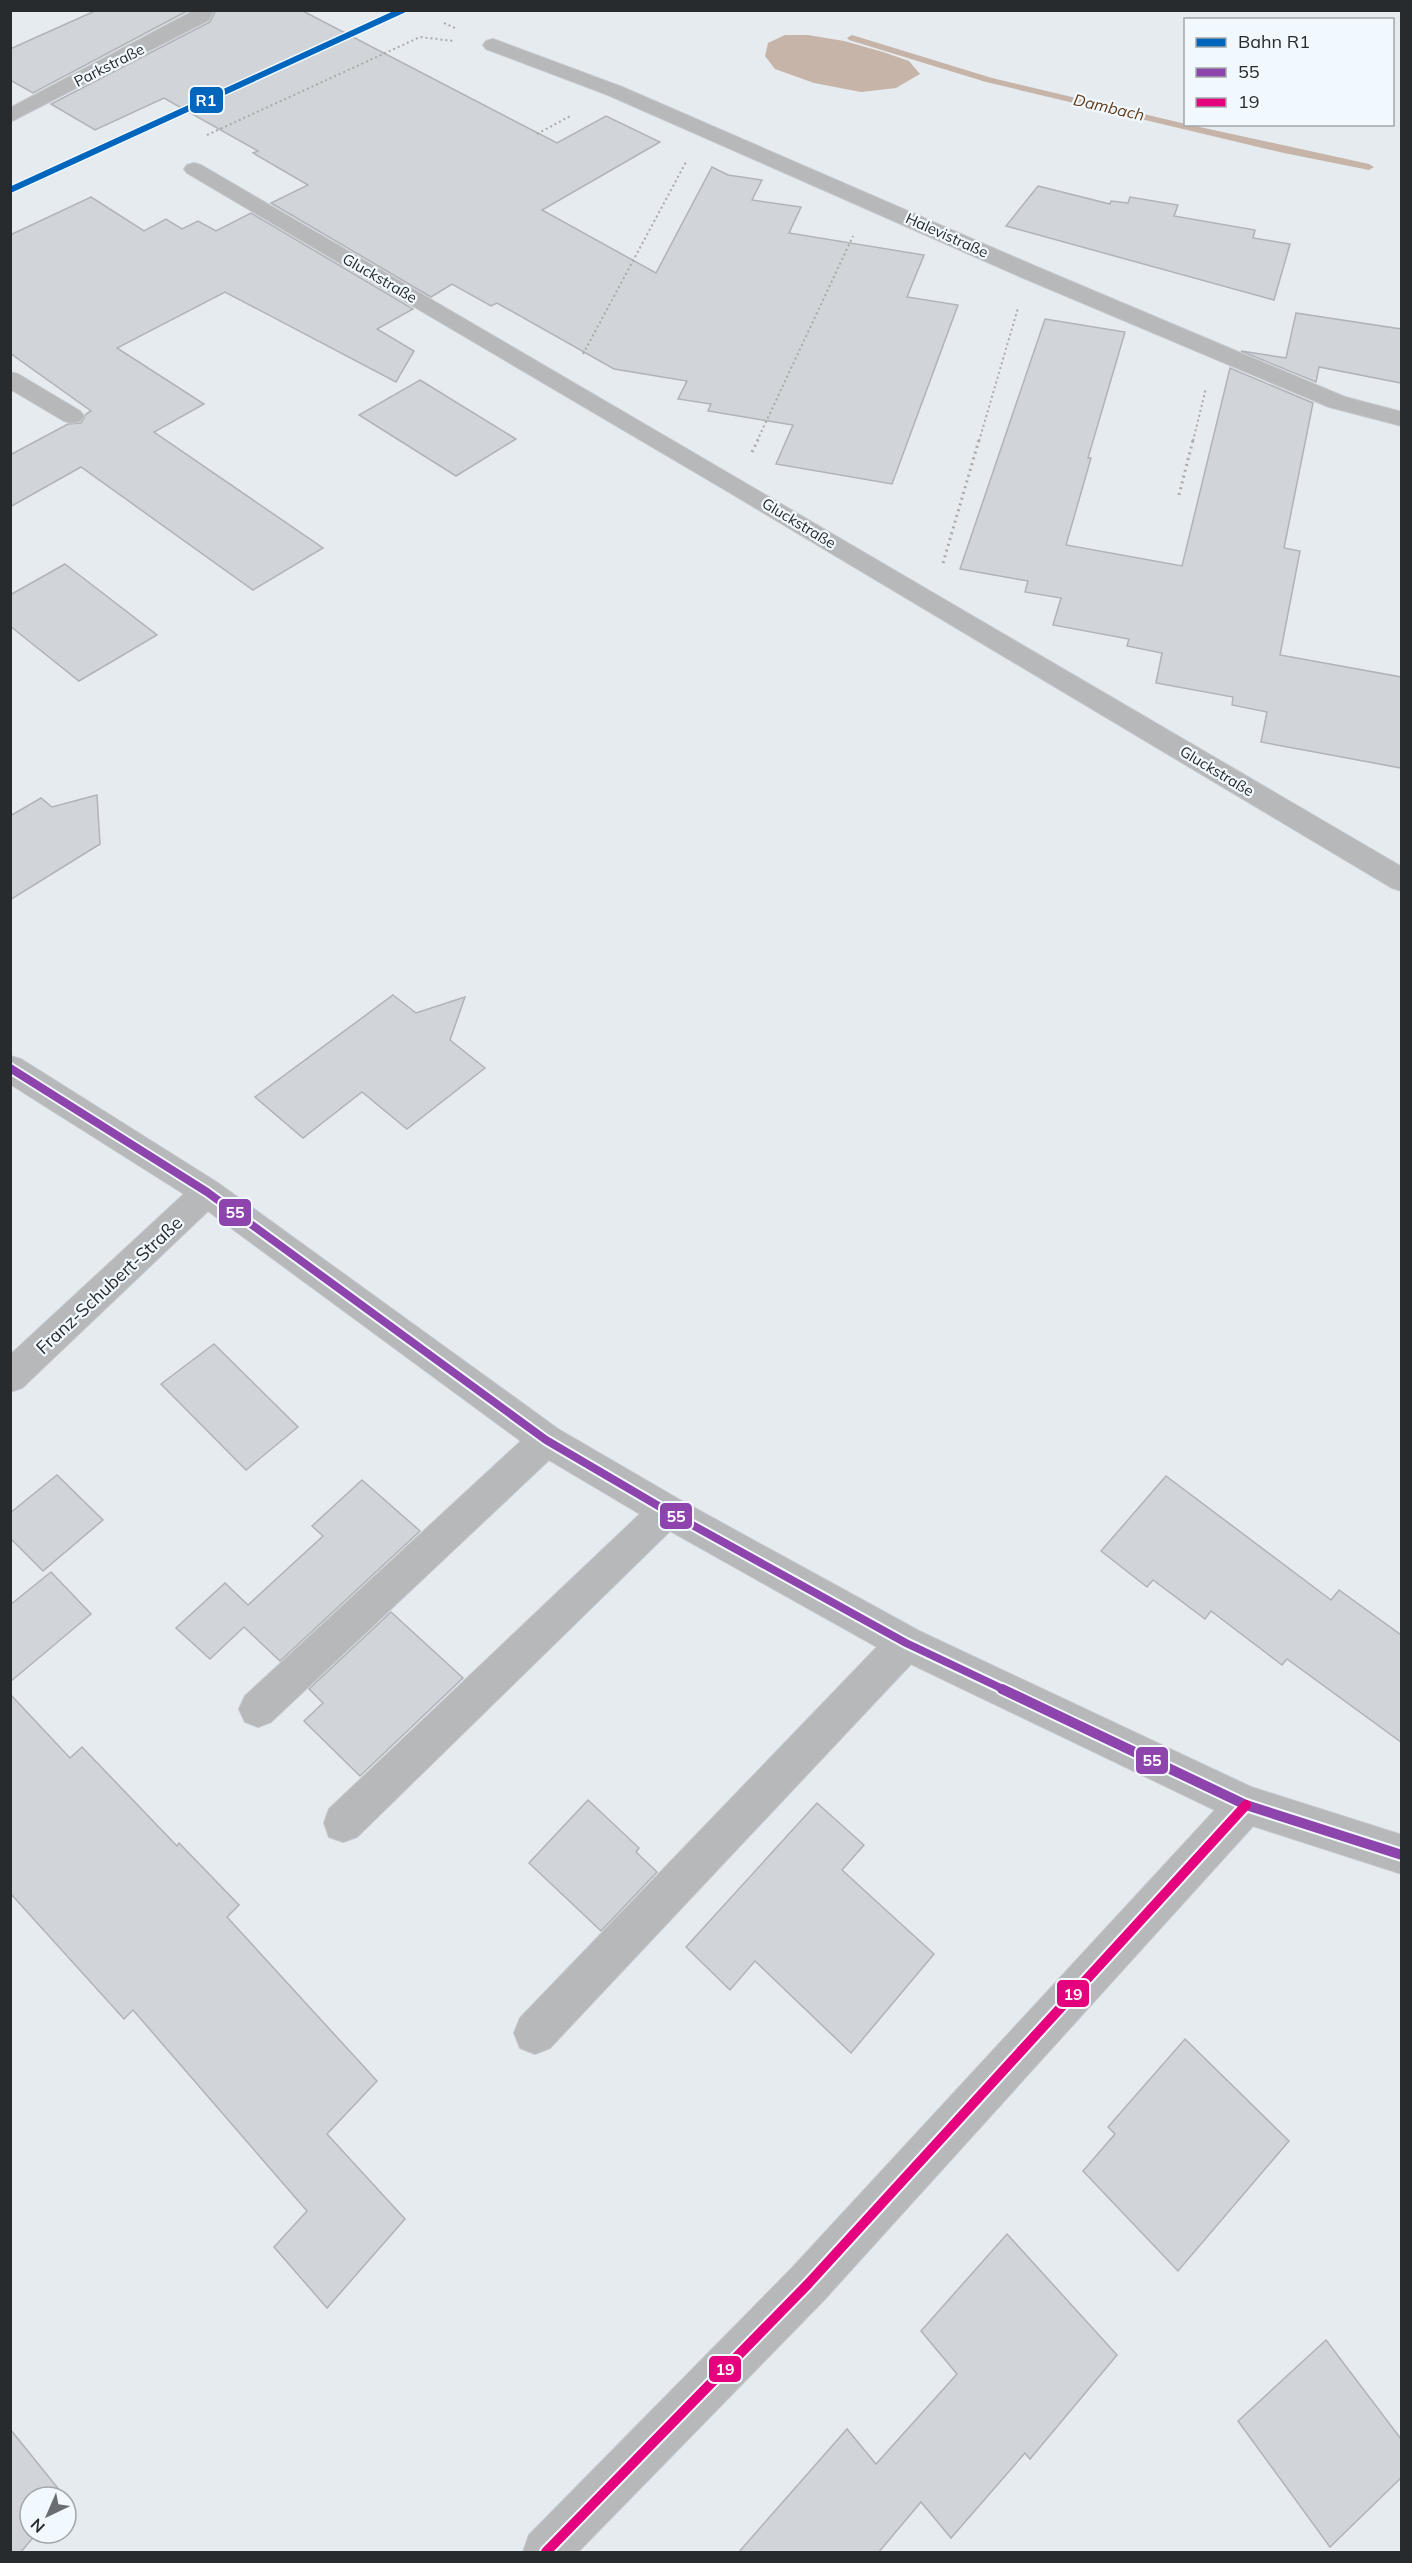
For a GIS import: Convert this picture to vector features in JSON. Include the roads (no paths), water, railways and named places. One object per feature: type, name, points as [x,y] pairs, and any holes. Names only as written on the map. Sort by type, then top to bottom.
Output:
[{"type":"street","name":"Parkstraße","points":[[10,116],[202,16],[205,10]]},
{"type":"street","name":"Halevistraße","points":[[494,45],[615,91],[703,131],[869,200],[1029,272],[1336,402],[1401,419]]},
{"type":"street","name":"Gluckstraße","points":[[194,169],[932,601],[1401,881]]},
{"type":"street","points":[[10,379],[72,416]]},
{"type":"street","points":[[10,1068],[207,1192],[546,1440],[667,1512],[906,1643],[1246,1805],[1401,1855]]},
{"type":"street","name":"Franz-Schubert-Straße","points":[[10,1377],[207,1192]]},
{"type":"street","points":[[258,1708],[546,1440]]},
{"type":"street","points":[[343,1823],[667,1512]]},
{"type":"street","points":[[535,2033],[906,1643]]},
{"type":"street","points":[[546,2553],[808,2284],[1246,1805]]},
{"type":"waterway","name":"Dambach","points":[[852,38],[989,80],[1284,150],[1369,167]]},
{"type":"rail line","name":"R1","points":[[10,190],[403,10]]}]
